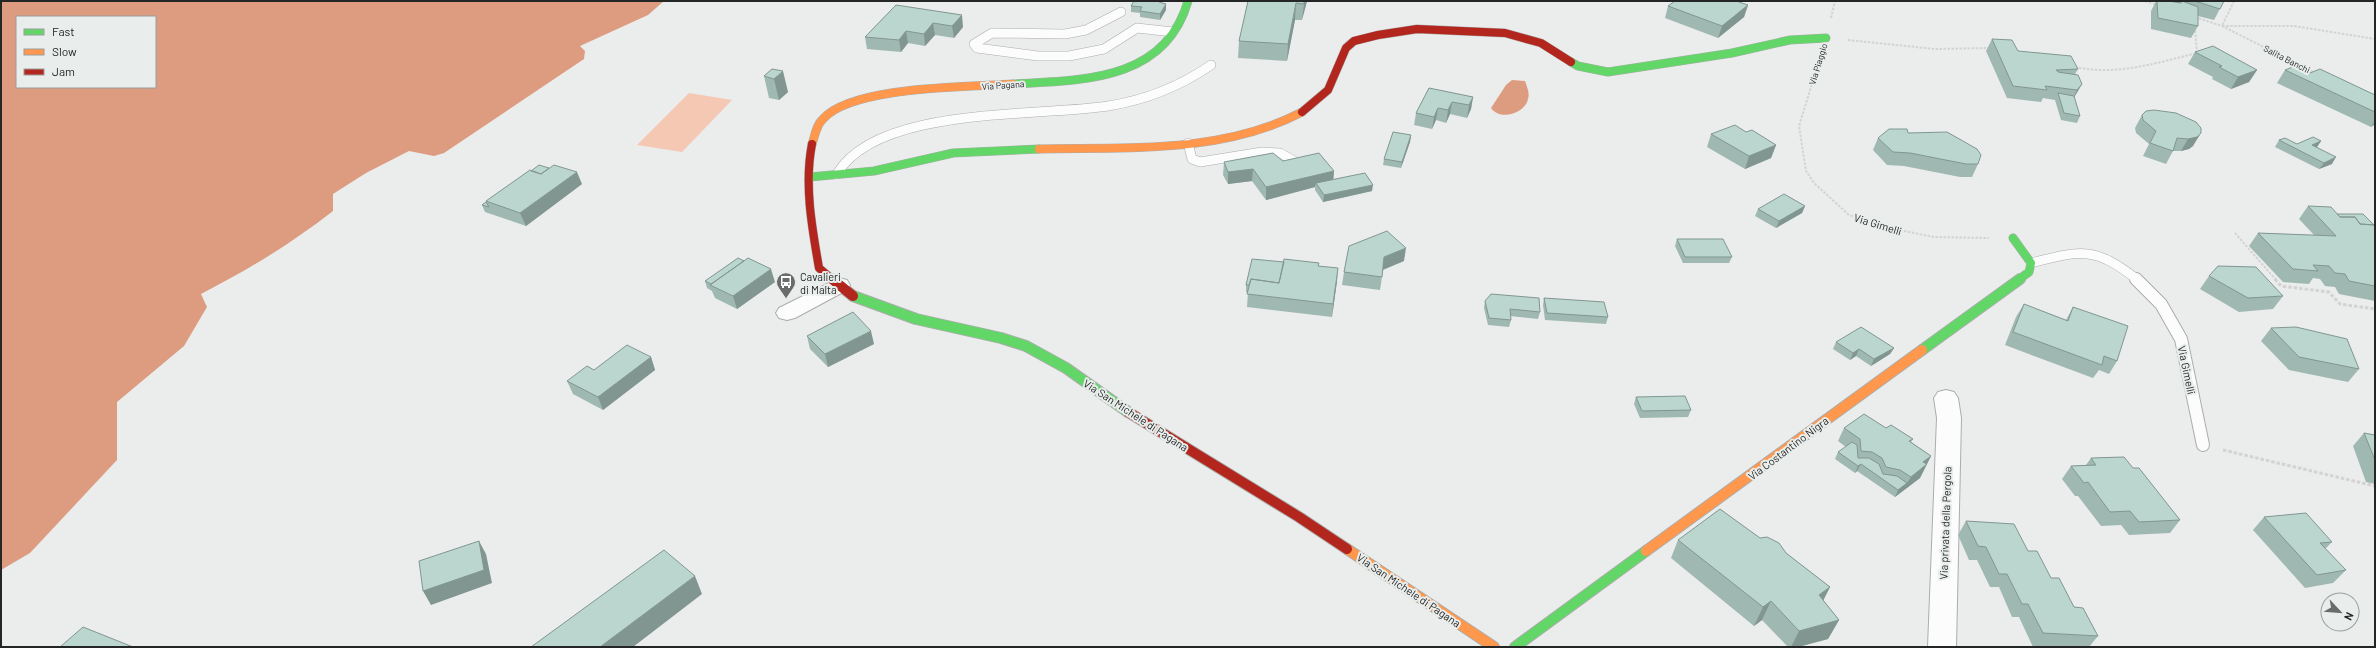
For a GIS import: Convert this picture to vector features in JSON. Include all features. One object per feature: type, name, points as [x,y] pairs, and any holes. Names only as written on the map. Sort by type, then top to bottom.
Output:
[{"type":"street","name":"Via Pagana","points":[[811,148],[816,129],[823,118],[846,103],[898,92],[1078,80],[1113,74],[1138,63],[1156,50],[1173,32],[1180,21],[1188,1]]},
{"type":"street","points":[[810,176],[874,171],[953,153],[1188,143],[1239,136],[1289,121],[1309,107],[1328,90],[1346,48],[1354,41],[1378,34],[1417,29],[1505,33],[1541,43],[1578,66],[1608,72],[1732,53],[1790,40],[1826,38]]},
{"type":"street","name":"Via San Michele di Pagana","points":[[811,148],[810,176],[814,240],[819,268],[850,295],[924,321],[995,336],[1026,346],[1057,362],[1105,398],[1299,517],[1494,647]]},
{"type":"street","points":[[2013,238],[2031,263]]},
{"type":"street","name":"Via Costantino Nigra","points":[[1515,647],[2030,272],[2031,263]]},
{"type":"street","points":[[787,313],[839,284]]},
{"type":"street","name":"Via privata della Pergola","points":[[1942,647],[1949,418],[1946,398]]},
{"type":"lane","points":[[1121,12],[1086,30],[1065,34],[992,33],[974,44],[977,48],[1007,53],[1060,57],[1100,51],[1113,44],[1132,29],[1137,28],[1173,32]]},
{"type":"lane","points":[[837,174],[847,159],[855,152],[892,133],[986,115],[1098,108],[1141,99],[1179,86],[1211,65]]},
{"type":"lane","points":[[1188,143],[1192,159],[1200,162],[1262,152],[1280,153],[1296,162]]},
{"type":"lane","name":"Via Gimelli","points":[[2031,263],[2076,252],[2096,255],[2120,266],[2142,284],[2160,304],[2181,339],[2203,445]]},
{"type":"path","name":"Via Piaggio","points":[[1799,126],[1826,38],[1835,1]]},
{"type":"path","points":[[2145,1],[2159,6]]},
{"type":"path","points":[[2222,26],[2234,1]]},
{"type":"path","name":"Salita Banchi","points":[[2188,15],[2222,26],[2320,75]]},
{"type":"path","points":[[2072,66],[2101,72],[2142,66],[2197,53],[2195,17]]},
{"type":"path","name":"Salita Banchi","points":[[2222,26],[2294,26],[2375,38]]},
{"type":"path","points":[[1826,38],[1935,49],[1994,48]]},
{"type":"path","name":"Via Gimelli","points":[[1799,126],[1806,170],[1814,183],[1849,215],[1907,233],[1934,237],[2013,238]]},
{"type":"path","points":[[2235,233],[2281,286],[2329,292],[2340,304],[2375,310]]},
{"type":"path","points":[[2203,445],[2375,486]]},
{"type":"shaded area","points":[[1,1],[664,1],[648,15],[580,46],[585,51],[584,59],[444,153],[434,156],[409,151],[366,173],[333,194],[333,211],[302,234],[269,256],[201,294],[207,307],[184,346],[117,402],[117,460],[30,553],[1,570]]},
{"type":"shaded area","points":[[1512,80],[1525,81],[1529,97],[1526,104],[1522,109],[1512,114],[1506,115],[1495,112],[1491,108],[1506,85]]},
{"type":"shaded area","points":[[689,93],[732,100],[682,152],[637,145]]},
{"type":"building","points":[[1134,1],[1159,1],[1166,4],[1160,14],[1140,11],[1142,7],[1131,6]]},
{"type":"building","points":[[1248,1],[1304,1],[1304,4],[1296,3],[1288,44],[1239,41]]},
{"type":"building","points":[[1675,1],[1736,1],[1748,5],[1722,26],[1668,6]]},
{"type":"building","points":[[2157,1],[2181,3],[2182,1],[2198,7],[2198,26],[2158,18]]},
{"type":"building","points":[[2195,1],[2224,1],[2220,9]]},
{"type":"building","points":[[896,5],[962,15],[952,26],[933,23],[924,34],[906,31],[899,40],[865,37]]},
{"type":"building","points":[[1992,39],[2012,40],[2018,51],[2071,56],[2078,69],[2056,70],[2058,72],[2078,75],[2082,84],[2077,90],[2045,86],[2047,90],[2013,86]]},
{"type":"building","points":[[2213,46],[2257,70],[2238,77],[2219,67],[2222,66],[2195,52]]},
{"type":"building","points":[[2295,66],[2310,73],[2320,69],[2375,95],[2375,112],[2285,70]]},
{"type":"building","points":[[772,69],[783,71],[774,79],[764,76]]},
{"type":"building","points":[[1429,88],[1473,97],[1469,105],[1452,102],[1448,110],[1438,108],[1434,117],[1416,113]]},
{"type":"building","points":[[2058,93],[2074,96],[2080,116],[2064,113]]},
{"type":"building","points":[[2154,110],[2176,113],[2196,122],[2201,128],[2201,133],[2197,137],[2188,139],[2177,138],[2173,151],[2150,143],[2156,131],[2143,120],[2142,115],[2146,111]]},
{"type":"building","points":[[1735,125],[1746,132],[1752,130],[1776,145],[1749,156],[1711,134]]},
{"type":"building","points":[[1889,129],[1907,129],[1908,133],[1947,132],[1977,149],[1981,155],[1978,164],[1966,164],[1910,153],[1893,152],[1878,138]]},
{"type":"building","points":[[1393,132],[1411,135],[1402,162],[1384,159]]},
{"type":"building","points":[[2313,137],[2321,141],[2312,145],[2336,157],[2324,163],[2279,140],[2285,138],[2297,144]]},
{"type":"building","points":[[1273,153],[1283,161],[1319,153],[1334,171],[1266,187],[1253,169],[1228,172],[1224,162]]},
{"type":"building","points":[[539,165],[549,168],[541,174],[531,171]]},
{"type":"building","points":[[554,165],[577,172],[520,213],[486,201],[530,170],[541,174]]},
{"type":"building","points":[[1365,173],[1373,185],[1324,195],[1316,183]]},
{"type":"building","points":[[1784,194],[1805,206],[1779,221],[1758,209]]},
{"type":"building","points":[[486,202],[489,207],[482,205]]},
{"type":"building","points":[[2308,206],[2331,207],[2340,217],[2355,217],[2360,224],[2375,225],[2375,286],[2349,281],[2345,274],[2335,273],[2329,266],[2313,265],[2318,271],[2293,269],[2258,233],[2336,236]]},
{"type":"building","points":[[2337,214],[2363,214],[2374,225],[2360,224],[2355,217],[2340,217]]},
{"type":"building","points":[[1387,231],[1406,248],[1384,257],[1382,277],[1344,272],[1349,246]]},
{"type":"building","points":[[1677,239],[1723,239],[1732,257],[1685,257]]},
{"type":"building","points":[[738,258],[744,261],[711,284],[705,281]]},
{"type":"building","points":[[748,258],[771,269],[733,296],[710,285]]},
{"type":"building","points":[[1252,259],[1284,262],[1279,283],[1251,279],[1249,285],[1246,285]]},
{"type":"building","points":[[1284,259],[1319,263],[1318,266],[1338,268],[1333,304],[1247,294],[1251,279],[1279,283]]},
{"type":"building","points":[[2218,266],[2256,267],[2283,296],[2248,298],[2209,276]]},
{"type":"building","points":[[1491,294],[1539,298],[1540,312],[1510,309],[1511,320],[1489,318],[1485,301]]},
{"type":"building","points":[[1544,298],[1604,302],[1608,317],[1547,313]]},
{"type":"building","points":[[2024,304],[2068,321],[2073,307],[2128,326],[2117,361],[2104,356],[2102,365],[2013,332]]},
{"type":"building","points":[[853,312],[871,331],[825,354],[807,336]]},
{"type":"building","points":[[1861,327],[1894,348],[1874,359],[1859,349],[1853,353],[1836,342]]},
{"type":"building","points":[[2296,327],[2347,339],[2359,369],[2299,357],[2271,328]]},
{"type":"building","points":[[627,345],[651,357],[598,397],[567,381],[587,366],[594,370]]},
{"type":"building","points":[[1685,396],[1691,410],[1642,411],[1636,397]]},
{"type":"building","points":[[1864,414],[1886,428],[1891,425],[1913,439],[1909,441],[1931,456],[1923,462],[1927,464],[1911,477],[1900,470],[1886,467],[1882,458],[1872,452],[1861,451],[1860,439],[1844,428]]},
{"type":"building","points":[[2364,433],[2375,435],[2375,460]]},
{"type":"building","points":[[1852,442],[1857,445],[1858,458],[1869,458],[1879,464],[1883,474],[1897,476],[1907,483],[1898,490],[1861,464],[1858,466],[1838,452]]},
{"type":"building","points":[[2124,457],[2133,468],[2139,468],[2180,520],[2139,522],[2130,511],[2110,512],[2088,482],[2084,483],[2071,466],[2096,465],[2091,458]]},
{"type":"building","points":[[1720,509],[1760,538],[1767,537],[1779,543],[1786,553],[1830,587],[1819,595],[1839,620],[1799,631],[1771,601],[1763,607],[1678,540]]},
{"type":"building","points":[[2306,513],[2332,542],[2320,543],[2346,570],[2317,575],[2264,517]]},
{"type":"building","points":[[1966,521],[2014,524],[2028,551],[2037,551],[2051,578],[2059,578],[2074,607],[2083,608],[2098,636],[2043,633],[2028,604],[2022,604],[2007,574],[1999,574],[1986,547],[1978,546]]},
{"type":"building","points":[[479,541],[484,570],[423,591],[419,561]]},
{"type":"building","points":[[664,550],[695,576],[600,647],[531,647]]},
{"type":"building","points":[[83,627],[133,647],[60,647]]},
{"type":"traffic: fast","points":[[1013,84],[1087,79],[1120,72],[1140,61],[1169,38],[1181,21],[1188,1]]},
{"type":"traffic: fast","points":[[1571,62],[1578,66],[1608,72],[1732,53],[1790,40],[1826,38]]},
{"type":"traffic: fast","points":[[810,177],[874,171],[953,153],[1039,149]]},
{"type":"traffic: fast","points":[[1922,350],[2029,272],[2031,263],[2013,238]]},
{"type":"traffic: fast","points":[[853,296],[916,319],[1001,338],[1026,346],[1040,352],[1066,368],[1128,412]]},
{"type":"traffic: fast","points":[[1515,647],[1646,551]]},
{"type":"traffic: slow","points":[[812,144],[823,118],[836,108],[857,100],[912,91],[1013,84]]},
{"type":"traffic: slow","points":[[1039,149],[1138,147],[1212,140],[1247,134],[1277,125],[1302,112]]},
{"type":"traffic: slow","points":[[1646,551],[1922,350]]},
{"type":"traffic: slow","points":[[1347,549],[1494,647]]},
{"type":"traffic: jam","points":[[1302,112],[1328,90],[1346,48],[1354,41],[1378,35],[1417,29],[1505,33],[1541,43],[1571,62]]},
{"type":"traffic: jam","points":[[812,144],[809,187],[812,223],[819,268],[853,296]]},
{"type":"traffic: jam","points":[[1128,412],[1299,517],[1347,549]]},
{"type":"place","name":"Cavalieri di Malta","points":[[786,299]]}]
